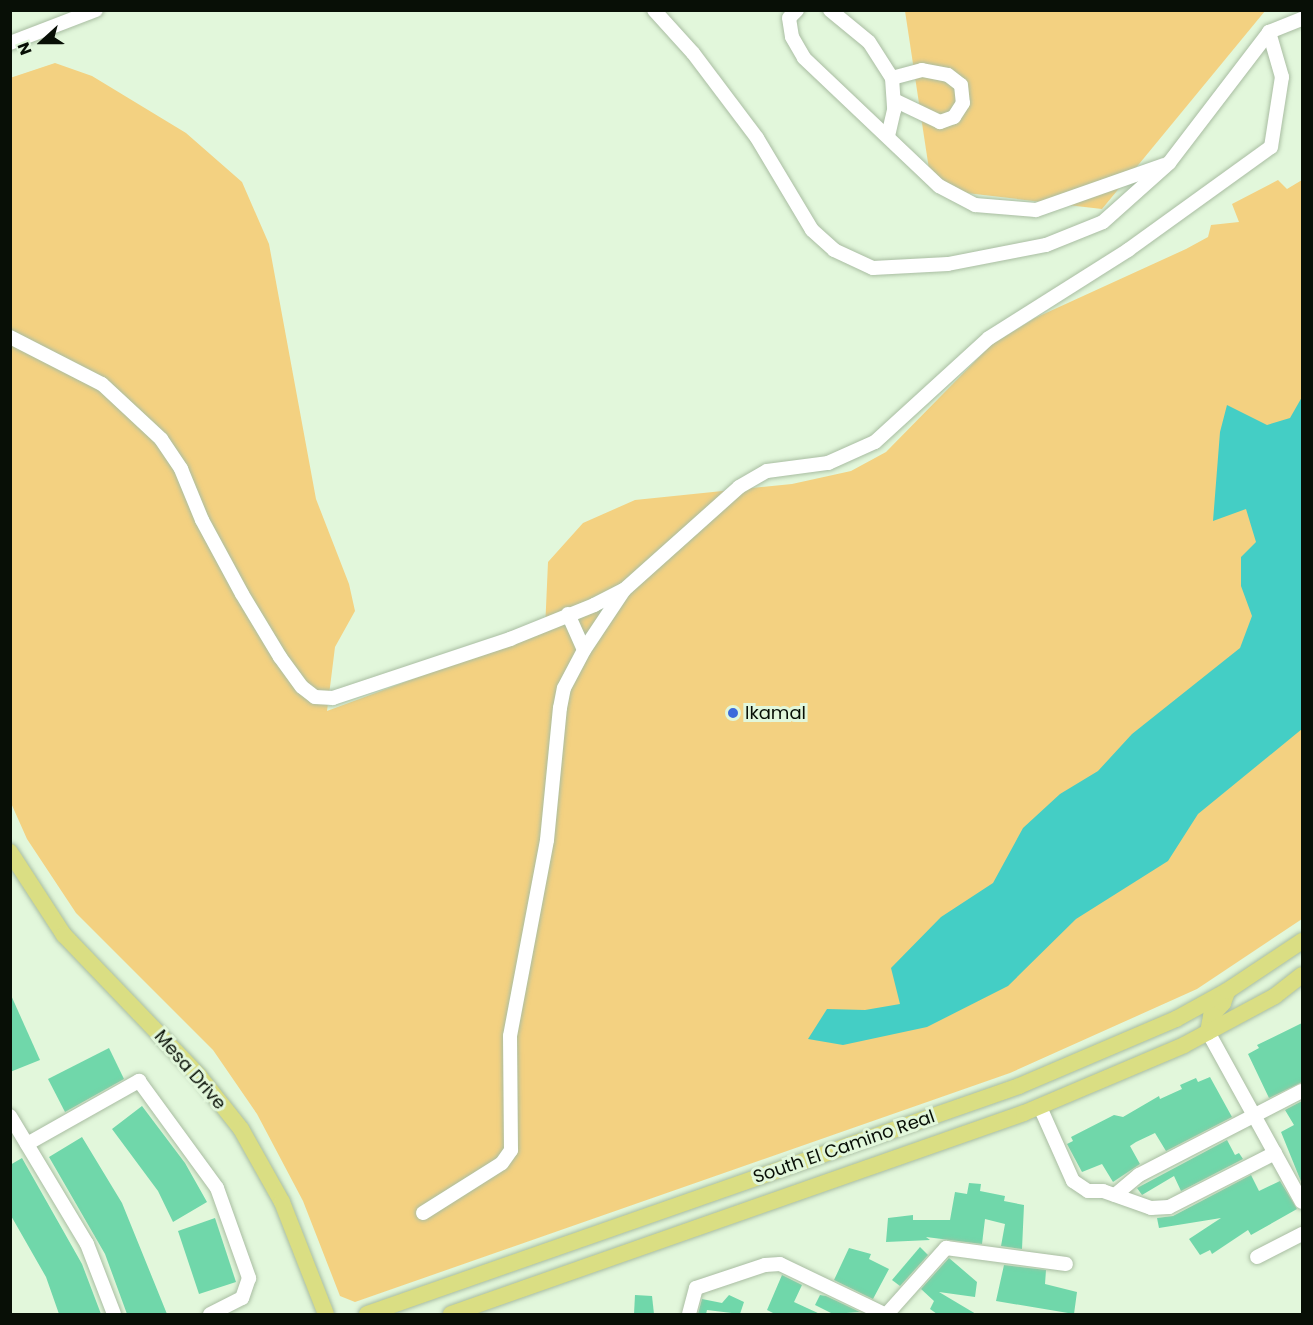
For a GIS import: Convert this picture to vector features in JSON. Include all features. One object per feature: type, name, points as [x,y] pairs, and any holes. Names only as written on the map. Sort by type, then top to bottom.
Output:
[{"type":"main road","name":"Mesa Drive","points":[[10,852],[64,935],[199,1076],[241,1129],[282,1202],[326,1314]]},
{"type":"main road","name":"South El Camino Real","points":[[367,1314],[1018,1086],[1176,1019],[1227,991],[1302,941]]},
{"type":"main road","name":"South El Camino Real","points":[[451,1314],[1040,1107],[1208,1032],[1275,996],[1302,975]]},
{"type":"main road","points":[[1208,1032],[1211,1016],[1223,1003],[1227,991]]},
{"type":"street","points":[[10,43],[96,10]]},
{"type":"street","points":[[654,10],[693,53],[757,138],[812,230],[834,250],[873,268],[948,264],[1046,245],[1103,222],[1169,163],[1269,32],[1302,19]]},
{"type":"street","points":[[797,10],[789,18],[792,37],[804,58],[888,135],[939,186],[975,205],[1036,210],[1169,163]]},
{"type":"street","points":[[830,10],[869,42],[892,78],[894,100],[888,135]]},
{"type":"street","points":[[423,1213],[502,1163],[511,1150],[510,1036],[548,840],[560,708],[564,688],[584,650],[624,590],[739,487],[767,471],[828,463],[875,442],[989,338],[1128,250],[1271,147],[1282,77],[1269,32]]},
{"type":"street","points":[[892,78],[922,70],[948,75],[961,85],[963,103],[954,117],[940,122],[894,100]]},
{"type":"street","points":[[10,337],[102,384],[161,439],[181,469],[202,520],[242,594],[280,657],[302,687],[315,697],[333,698],[454,658],[624,590]]},
{"type":"street","points":[[568,614],[584,650]]},
{"type":"street","points":[[1208,1032],[1302,1202]]},
{"type":"street","points":[[27,1144],[139,1082],[217,1188],[249,1278],[242,1298],[210,1314]]},
{"type":"street","points":[[1115,1196],[1138,1175],[1302,1091]]},
{"type":"street","points":[[1040,1107],[1072,1181],[1088,1191],[1115,1196],[1150,1208],[1168,1207],[1275,1153]]},
{"type":"street","points":[[10,1116],[87,1245],[114,1314]]},
{"type":"street","points":[[1257,1257],[1302,1234]]},
{"type":"street","points":[[689,1314],[696,1288],[765,1265],[780,1264],[886,1314],[946,1248],[1066,1264]]},
{"type":"shaded area","points":[[905,11],[1265,11],[1102,209],[932,189]]},
{"type":"shaded area","points":[[55,63],[92,76],[186,133],[242,182],[269,244],[316,499],[349,584],[355,611],[335,647],[327,711],[545,630],[548,562],[583,523],[635,500],[792,484],[851,471],[886,452],[991,345],[1035,318],[1208,237],[1211,225],[1239,222],[1232,204],[1278,180],[1287,189],[1302,180],[1302,919],[1197,989],[1010,1073],[355,1302],[340,1296],[303,1201],[257,1114],[213,1050],[76,913],[27,839],[11,803],[10,78]]},
{"type":"water","points":[[1302,397],[1302,729],[1198,814],[1168,861],[1076,919],[1008,986],[927,1027],[843,1045],[808,1039],[827,1009],[865,1010],[900,1004],[891,968],[941,917],[993,883],[1023,828],[1060,794],[1098,771],[1132,734],[1240,648],[1252,616],[1241,586],[1241,557],[1256,542],[1246,509],[1213,521],[1220,432],[1227,405],[1267,425],[1290,418]]},
{"type":"building","points":[[10,993],[40,1060],[10,1072]]},
{"type":"building","points":[[1302,1023],[1302,1082],[1269,1098],[1248,1054],[1259,1048],[1257,1045]]},
{"type":"building","points":[[109,1048],[124,1079],[65,1112],[48,1079]]},
{"type":"building","points":[[1210,1077],[1232,1117],[1166,1151],[1155,1133],[1136,1142],[1130,1146],[1140,1164],[1113,1182],[1102,1164],[1082,1172],[1067,1144],[1073,1141],[1071,1137],[1114,1115],[1123,1117],[1159,1096],[1160,1099],[1182,1089],[1180,1085],[1196,1078],[1198,1082]]},
{"type":"building","points":[[1302,1101],[1302,1184],[1281,1132],[1294,1125],[1285,1110]]},
{"type":"building","points":[[142,1106],[185,1163],[207,1202],[173,1222],[158,1191],[112,1129]]},
{"type":"building","points":[[82,1137],[122,1203],[167,1314],[127,1314],[105,1254],[49,1157]]},
{"type":"building","points":[[1227,1140],[1235,1155],[1239,1153],[1243,1159],[1181,1191],[1174,1176],[1142,1195],[1137,1188]]},
{"type":"building","points":[[22,1158],[82,1264],[101,1314],[59,1314],[46,1277],[10,1214],[10,1165]]},
{"type":"building","points":[[1251,1175],[1259,1191],[1280,1181],[1297,1209],[1251,1235],[1248,1230],[1212,1254],[1210,1250],[1200,1255],[1189,1239],[1221,1218],[1159,1228],[1157,1218],[1173,1216]]},
{"type":"building","points":[[969,1183],[981,1184],[980,1191],[1005,1196],[1004,1201],[1024,1205],[1022,1249],[1001,1246],[1005,1224],[985,1219],[982,1244],[926,1237],[930,1240],[886,1242],[888,1218],[913,1215],[913,1220],[950,1220],[955,1192],[967,1194]]},
{"type":"building","points":[[215,1218],[236,1282],[199,1294],[178,1231]]},
{"type":"building","points":[[920,1247],[928,1255],[900,1286],[892,1280]]},
{"type":"building","points":[[849,1248],[871,1254],[869,1259],[889,1269],[873,1299],[834,1280]]},
{"type":"building","points":[[949,1258],[977,1282],[975,1297],[939,1292],[976,1314],[937,1314],[930,1309],[934,1301],[921,1289]]},
{"type":"building","points":[[1004,1265],[1046,1270],[1045,1284],[1077,1292],[1074,1314],[996,1301]]},
{"type":"building","points":[[782,1275],[802,1285],[794,1302],[820,1314],[775,1314],[767,1310]]},
{"type":"building","points":[[635,1295],[652,1296],[654,1314],[634,1314]]},
{"type":"building","points":[[729,1295],[744,1302],[740,1314],[707,1310],[706,1314],[698,1314],[702,1299],[722,1303]]},
{"type":"building","points":[[820,1295],[860,1312],[833,1314],[815,1305]]},
{"type":"place","name":"Ikamal","points":[[733,713]]}]
